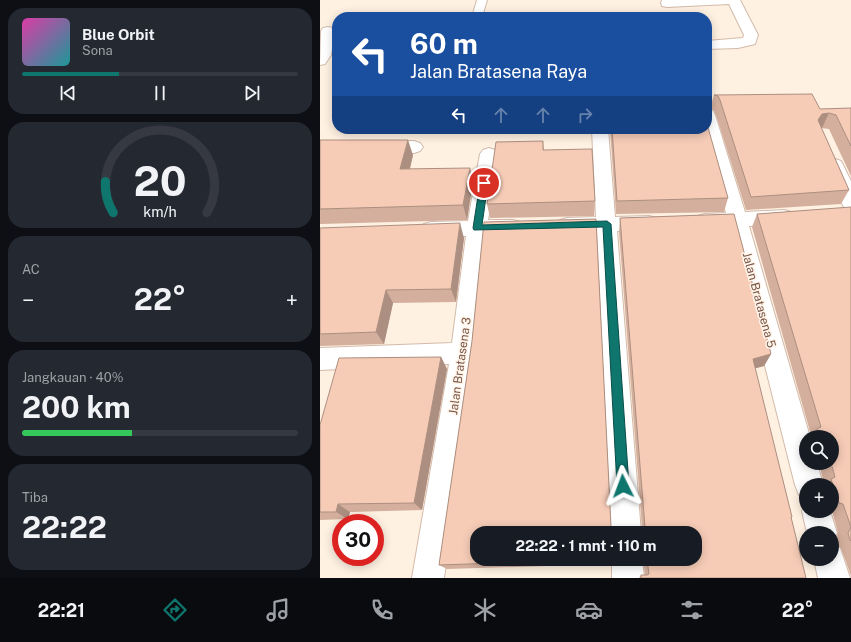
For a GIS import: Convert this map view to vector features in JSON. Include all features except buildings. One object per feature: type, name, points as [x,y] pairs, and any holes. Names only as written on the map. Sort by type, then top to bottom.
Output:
[{"type":"street","points":[[667,3],[733,0],[751,35],[750,41],[738,44],[712,45]]},
{"type":"street","points":[[320,61],[324,55],[328,31]]},
{"type":"street","name":"Jalan Bratasena 5","points":[[712,132],[807,478]]},
{"type":"street","points":[[600,134],[626,526]]},
{"type":"street","points":[[320,148],[414,147]]},
{"type":"street","points":[[828,149],[846,209]]},
{"type":"street","name":"Jalan Bratasena 3","points":[[428,578],[463,352],[477,228],[489,154]]},
{"type":"street","points":[[414,230],[737,220],[806,215]]},
{"type":"street","points":[[320,358],[463,352]]},
{"type":"street","points":[[627,566],[628,578]]},
{"type":"street","points":[[831,566],[834,578]]},
{"type":"lane","points":[[478,12],[482,0]]},
{"type":"route","points":[[484,183],[477,228],[607,224],[623,486]]}]
